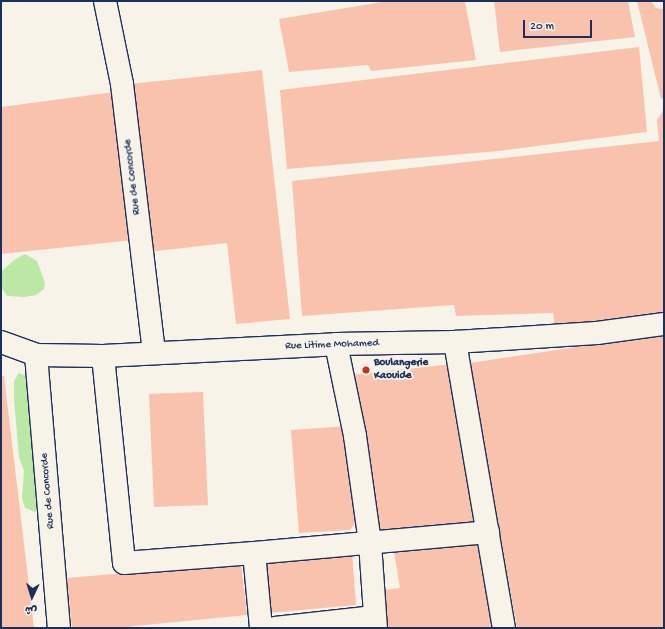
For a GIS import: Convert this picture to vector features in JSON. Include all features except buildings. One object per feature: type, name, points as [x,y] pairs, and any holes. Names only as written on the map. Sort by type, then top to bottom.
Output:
[{"type":"street","name":"Rue de Concorde","points":[[105,1],[122,84],[154,353]]},
{"type":"street","name":"Rue Litime Mohamed","points":[[1,342],[36,355],[103,356],[336,344],[455,342],[597,333],[664,324]]},
{"type":"street","points":[[455,342],[504,628]]},
{"type":"street","points":[[275,628],[375,622],[370,543],[355,436],[336,344]]},
{"type":"street","name":"Rue de Concorde","points":[[36,355],[59,628]]},
{"type":"street","points":[[103,356],[124,563],[488,532]]},
{"type":"street","points":[[254,553],[261,628]]},
{"type":"green space","points":[[25,254],[37,261],[45,283],[44,289],[36,295],[24,297],[7,296],[2,288],[1,272],[14,260]]},
{"type":"green space","points":[[19,373],[26,376],[31,387],[48,504],[35,512],[25,508],[22,498],[24,471],[19,457],[14,399],[14,381]]},
{"type":"place","name":"Boulangerie Kaouide","points":[[366,370]]}]
